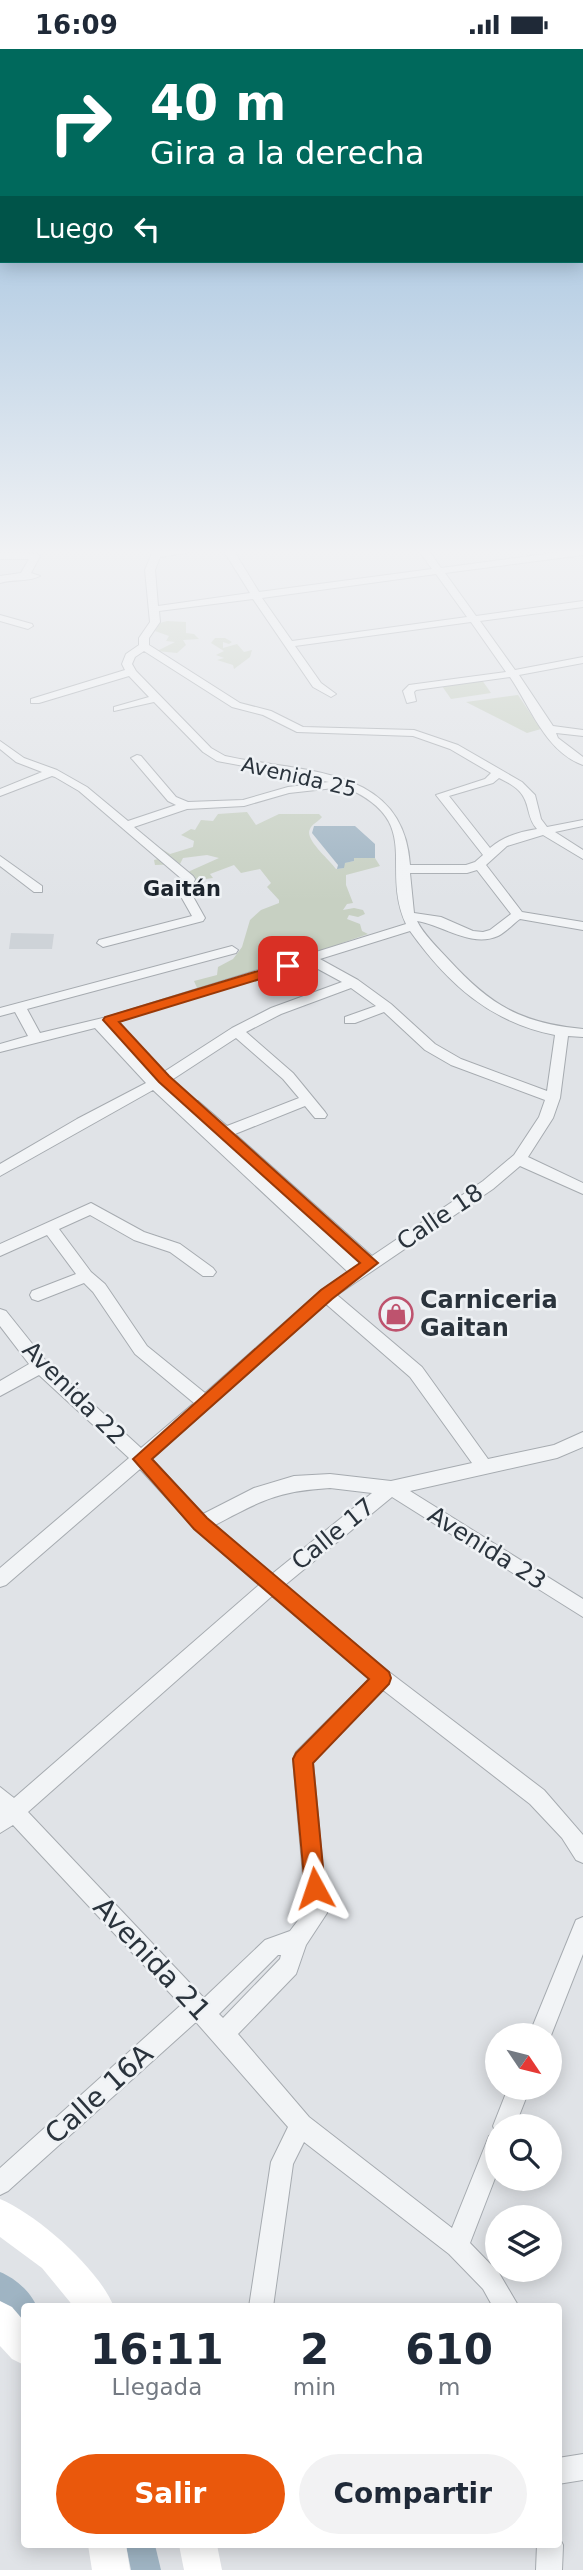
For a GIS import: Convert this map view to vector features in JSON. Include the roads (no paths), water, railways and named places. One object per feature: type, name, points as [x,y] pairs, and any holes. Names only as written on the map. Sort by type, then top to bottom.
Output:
[{"type":"main road","points":[[0,2216],[54,2256],[94,2303]]},
{"type":"main road","points":[[0,2319],[21,2344]]},
{"type":"main road","points":[[107,2548],[111,2570]]},
{"type":"main road","points":[[199,2548],[203,2570]]},
{"type":"street","points":[[35,701],[131,672],[128,666]]},
{"type":"street","points":[[175,666],[236,705],[267,713],[301,730],[414,733],[454,747],[518,784],[529,795],[534,820],[545,831],[583,855]]},
{"type":"street","points":[[304,666],[317,685],[331,694]]},
{"type":"street","points":[[505,666],[550,729],[553,740],[583,762]]},
{"type":"street","points":[[411,701],[408,691],[413,687],[554,666]]},
{"type":"street","name":"Avenida 25","points":[[131,672],[207,750],[221,759],[347,784],[377,800],[398,828],[404,846],[404,897],[410,921]]},
{"type":"street","points":[[118,709],[156,698]]},
{"type":"street","points":[[550,729],[583,733]]},
{"type":"street","points":[[0,744],[20,760],[53,772],[83,789],[189,879],[185,893],[199,918],[103,943]]},
{"type":"street","points":[[137,758],[172,799],[186,806]]},
{"type":"street","points":[[0,793],[53,772]]},
{"type":"street","points":[[489,854],[442,795],[489,781],[498,772]]},
{"type":"street","points":[[125,826],[186,806],[244,803],[288,790],[347,784]]},
{"type":"street","points":[[404,869],[467,869],[480,865],[503,843],[519,836],[583,823]]},
{"type":"street","points":[[0,860],[38,889]]},
{"type":"street","points":[[480,865],[518,915],[583,926]]},
{"type":"street","points":[[0,1048],[104,1022],[310,959],[410,921],[438,920],[471,935],[483,936],[494,933],[518,915]]},
{"type":"street","points":[[410,921],[472,994],[493,1010],[524,1024],[562,1032],[583,1033]]},
{"type":"street","points":[[0,1012],[232,950]]},
{"type":"street","points":[[310,959],[353,983],[386,1007],[430,1047],[456,1062],[553,1098]]},
{"type":"street","points":[[0,1171],[82,1122],[160,1082],[237,1031],[276,1011],[353,983]]},
{"type":"street","points":[[19,1007],[36,1039]]},
{"type":"street","points":[[350,1020],[386,1007]]},
{"type":"street","points":[[104,1022],[160,1082],[364,1268]]},
{"type":"street","points":[[237,1031],[288,1076],[320,1115]]},
{"type":"street","name":"Calle 18","points":[[0,1579],[141,1459],[326,1295],[488,1185],[519,1159],[546,1118],[553,1098],[562,1032]]},
{"type":"street","points":[[220,1135],[308,1100]]},
{"type":"street","points":[[519,1159],[583,1189]]},
{"type":"street","points":[[0,1250],[91,1208],[139,1236],[175,1248],[208,1272]]},
{"type":"street","points":[[50,1228],[86,1276],[99,1288],[141,1350],[205,1403]]},
{"type":"street","points":[[38,1295],[86,1276]]},
{"type":"street","points":[[326,1295],[416,1372],[485,1468]]},
{"type":"street","name":"Avenida 22","points":[[0,1315],[40,1366],[141,1459],[201,1524],[272,1585]]},
{"type":"street","points":[[0,1389],[40,1366]]},
{"type":"street","name":"Calle 17","points":[[4,1810],[391,1488],[557,1451],[583,1439]]},
{"type":"street","points":[[201,1524],[260,1493],[294,1483],[330,1481],[391,1488]]},
{"type":"street","name":"Avenida 23","points":[[391,1488],[583,1609]]},
{"type":"street","points":[[272,1585],[382,1678],[537,1797],[569,1832],[583,1853]]},
{"type":"street","points":[[223,2034],[288,1966],[298,1939],[317,1913],[303,1759],[382,1678]]},
{"type":"street","name":"Avenida 21","points":[[4,1810],[223,2034],[300,2125],[457,2246],[491,2281],[505,2303]]},
{"type":"street","points":[[545,2023],[583,1927]]},
{"type":"street","name":"Calle 16A","points":[[0,2183],[272,1947],[298,1939]]},
{"type":"street","points":[[262,2303],[282,2162],[300,2125]]},
{"type":"street","points":[[457,2246],[485,2175]]},
{"type":"street","points":[[562,2470],[583,2467]]},
{"type":"street","points":[[550,2548],[550,2570]]},
{"type":"water","points":[[314,826],[355,826],[375,844],[375,858],[354,858],[354,861],[345,863],[344,868],[337,869],[338,865],[312,833]]},
{"type":"waterway","points":[[0,2285],[21,2304]]},
{"type":"waterway","points":[[142,2548],[146,2570]]},
{"type":"place","name":"Carniceria Gaitan","points":[[396,1314]]},
{"type":"district","name":"Gaitán","points":[[182,889]]}]
